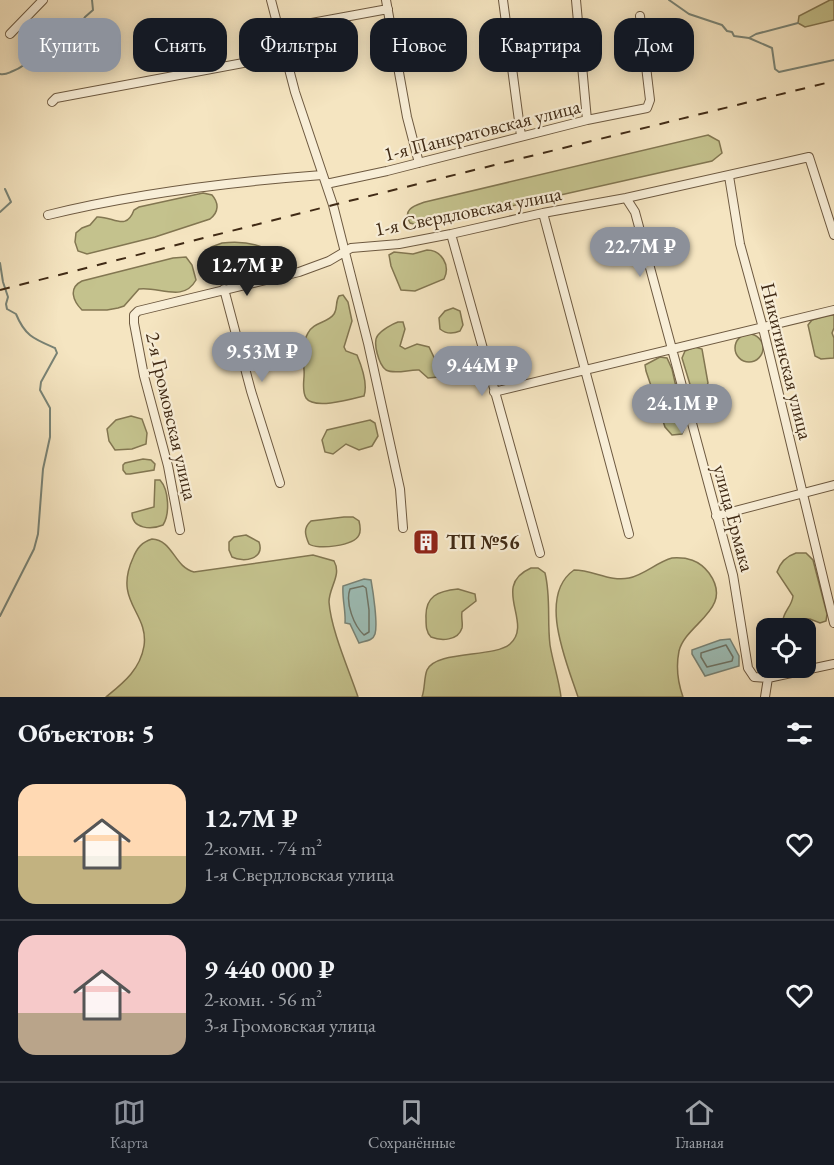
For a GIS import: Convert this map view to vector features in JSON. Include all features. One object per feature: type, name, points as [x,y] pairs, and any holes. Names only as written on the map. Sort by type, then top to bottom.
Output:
[{"type":"street","points":[[9,34],[43,0]]},
{"type":"street","points":[[271,0],[276,18]]},
{"type":"street","points":[[503,0],[521,136]]},
{"type":"street","points":[[576,0],[587,120]]},
{"type":"street","points":[[327,18],[387,4],[407,117],[419,163]]},
{"type":"street","name":"1-я Панкратовская улица","points":[[326,184],[587,120],[647,108],[650,100],[640,16]]},
{"type":"street","points":[[52,102],[56,98],[239,64]]},
{"type":"street","points":[[289,72],[333,205],[368,343],[396,470],[403,510],[403,528]]},
{"type":"street","name":"1-я Свердловская улица","points":[[138,311],[299,272],[329,261],[351,248],[399,244],[452,234],[809,157],[832,220]]},
{"type":"street","points":[[48,214],[132,198],[232,183],[322,174]]},
{"type":"street","name":"Никитинская улица","points":[[729,176],[740,243],[763,328],[834,623]]},
{"type":"street","name":"улица Ермака","points":[[626,198],[635,212],[673,349],[733,575],[748,668],[756,677]]},
{"type":"street","points":[[543,213],[630,534]]},
{"type":"street","points":[[832,220],[834,234]]},
{"type":"street","points":[[452,234],[540,553]]},
{"type":"street","points":[[224,289],[251,391],[280,483]]},
{"type":"street","points":[[494,392],[834,310]]},
{"type":"street","name":"2-я Громовская улица","points":[[138,311],[134,315],[134,323],[144,376],[168,466],[180,530]]},
{"type":"street","points":[[716,516],[834,485]]},
{"type":"street","points":[[816,668],[834,664]]},
{"type":"street","points":[[765,697],[768,678]]},
{"type":"shaded area","points":[[834,0],[834,20],[805,27],[798,23],[799,16]]},
{"type":"shaded area","points":[[708,135],[719,141],[722,153],[712,161],[422,226],[410,223],[408,218],[407,214],[410,209],[425,202]]},
{"type":"shaded area","points":[[203,193],[212,195],[217,204],[215,213],[210,219],[155,237],[87,254],[78,251],[75,242],[76,233],[90,225],[97,217],[123,222],[131,217],[134,210],[139,207]]},
{"type":"shaded area","points":[[236,242],[263,247],[275,254],[276,264],[269,270],[249,266],[222,267],[216,265],[211,262],[211,247]]},
{"type":"shaded area","points":[[427,250],[437,253],[443,259],[446,269],[444,279],[415,291],[401,290],[389,255],[394,252],[413,254]]},
{"type":"shaded area","points":[[186,257],[192,265],[196,280],[184,291],[139,289],[124,306],[107,310],[82,310],[74,299],[73,291],[82,281],[173,258]]},
{"type":"shaded area","points":[[343,295],[348,302],[352,321],[344,347],[346,351],[357,355],[365,381],[364,396],[334,403],[317,403],[306,398],[304,391],[305,341],[310,329],[334,314],[338,298]]},
{"type":"shaded area","points":[[453,308],[460,311],[463,325],[460,331],[447,333],[440,329],[439,318],[445,311]]},
{"type":"shaded area","points":[[834,315],[832,333],[834,358],[821,359],[815,356],[808,325],[812,320]]},
{"type":"shaded area","points":[[398,322],[403,322],[405,329],[400,346],[405,349],[417,344],[429,347],[439,368],[438,377],[428,378],[419,370],[394,372],[383,367],[377,353],[376,338],[385,329]]},
{"type":"shaded area","points":[[749,334],[759,338],[763,348],[759,358],[749,362],[739,358],[735,348],[739,338]]},
{"type":"shaded area","points":[[695,347],[702,349],[708,383],[705,390],[699,393],[692,391],[682,358],[685,351]]},
{"type":"shaded area","points":[[660,357],[667,358],[672,369],[685,427],[682,434],[672,435],[665,427],[646,371],[645,365]]},
{"type":"shaded area","points":[[131,416],[142,419],[147,433],[146,444],[132,449],[115,450],[109,441],[107,429],[116,420]]},
{"type":"shaded area","points":[[370,420],[375,423],[378,436],[372,446],[359,450],[346,444],[333,454],[325,452],[322,440],[327,430]]},
{"type":"shaded area","points":[[143,459],[151,460],[155,464],[154,470],[126,474],[123,470],[125,463]]},
{"type":"shaded area","points":[[155,480],[160,480],[163,484],[168,502],[167,515],[163,525],[143,527],[135,522],[132,513],[154,507]]},
{"type":"shaded area","points":[[353,517],[359,521],[360,532],[356,539],[335,546],[319,547],[309,544],[306,532],[311,521]]},
{"type":"shaded area","points":[[246,535],[259,542],[259,552],[252,558],[242,560],[232,557],[229,542],[234,537]]},
{"type":"shaded area","points":[[152,539],[165,544],[182,565],[194,572],[313,555],[334,561],[337,571],[329,602],[330,613],[358,697],[106,697],[130,675],[142,655],[144,634],[142,624],[129,596],[128,573],[138,548]]},
{"type":"shaded area","points":[[796,553],[806,553],[813,560],[827,614],[826,621],[820,623],[816,621],[816,618],[784,618],[793,596],[777,572],[784,560]]},
{"type":"shaded area","points":[[672,558],[697,562],[709,573],[715,586],[716,596],[713,606],[683,641],[679,651],[678,674],[683,697],[578,697],[558,630],[557,596],[563,582],[574,570],[615,578],[629,578]]},
{"type":"shaded area","points":[[531,568],[538,568],[545,573],[550,645],[561,697],[422,697],[426,673],[432,664],[442,659],[492,651],[510,644],[516,635],[518,626],[513,594],[514,585],[519,576]]},
{"type":"shaded area","points":[[458,589],[475,594],[476,601],[462,612],[460,632],[449,639],[431,637],[427,631],[426,621],[426,611],[430,600],[444,591]]},
{"type":"water","points":[[364,579],[371,580],[376,629],[372,638],[359,643],[350,624],[345,623],[343,586]]},
{"type":"water","points":[[730,639],[739,656],[739,666],[705,676],[692,650],[720,640]]},
{"type":"waterway","points":[[0,74],[13,71],[28,61],[53,20],[62,19],[73,27],[79,26],[93,10],[92,0]]},
{"type":"waterway","points":[[669,0],[689,14],[722,25],[734,36],[749,38],[772,48],[775,69],[779,72],[834,60]]},
{"type":"waterway","points":[[749,38],[798,23]]},
{"type":"waterway","points":[[0,212],[11,202],[5,189]]},
{"type":"waterway","points":[[0,263],[8,297],[7,309],[16,314],[31,336],[55,348],[57,353],[41,382],[40,390],[50,408],[50,437],[43,469],[38,534],[34,549],[0,616]]},
{"type":"railway","points":[[0,290],[834,81]]},
{"type":"place","name":"ТП №56","points":[[426,542]]}]
